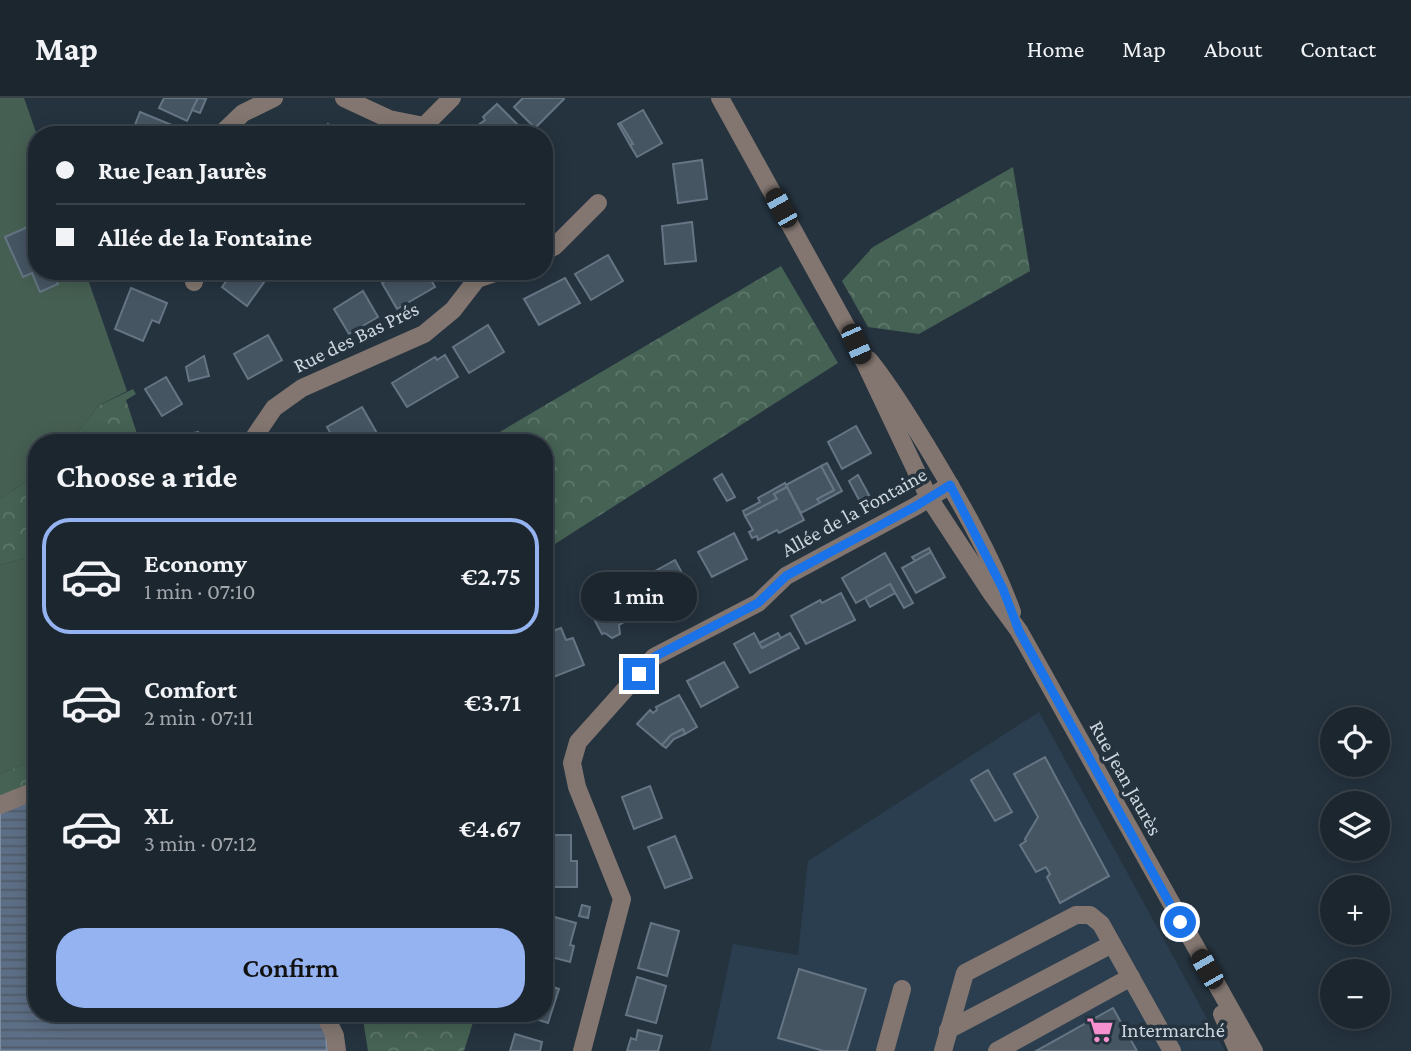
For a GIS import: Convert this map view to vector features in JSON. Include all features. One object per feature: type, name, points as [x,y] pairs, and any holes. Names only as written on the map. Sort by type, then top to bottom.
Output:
[{"type":"street","points":[[229,126],[243,113],[274,98]]},
{"type":"street","points":[[344,98],[412,126]]},
{"type":"street","points":[[428,126],[452,98]]},
{"type":"street","name":"Rue Jean Jaurès","points":[[720,98],[856,344],[929,498],[1019,631],[1254,1051]]},
{"type":"street","points":[[553,247],[598,203]]},
{"type":"street","name":"Rue des Bas Prés","points":[[256,434],[274,408],[302,388],[424,334],[453,310],[473,280]]},
{"type":"street","name":"Rue Jean Jaurès","points":[[856,344],[887,381],[950,485],[1003,589],[1019,631]]},
{"type":"street","name":"Allée de la Fontaine","points":[[582,1051],[622,899],[577,787],[572,763],[578,742],[654,657],[758,603],[786,576],[950,485]]},
{"type":"street","points":[[0,804],[28,793]]},
{"type":"street","points":[[943,1051],[965,973],[1076,915],[1090,915],[1101,924],[1172,1051]]},
{"type":"street","points":[[948,1030],[1112,944]]},
{"type":"street","name":"Rue Jean Jaurès","points":[[1194,946],[1238,1051]]},
{"type":"street","points":[[997,1051],[1131,977]]},
{"type":"street","points":[[885,1051],[902,989]]},
{"type":"street","points":[[328,1022],[335,1036],[337,1051]]},
{"type":"shaded area","points":[[1039,712],[1225,1051],[710,1051],[733,944],[798,955],[808,861]]},
{"type":"shaded area","points":[[28,799],[28,1022],[320,1022],[326,1034],[327,1051],[0,1051],[0,810]]},
{"type":"green space","points":[[0,98],[24,98],[34,126],[28,126],[28,280],[88,280],[127,391],[98,406],[76,434],[28,434],[28,480],[0,499]]},
{"type":"green space","points":[[1013,167],[1030,271],[919,334],[868,327],[842,281],[873,247]]},
{"type":"green space","points":[[781,266],[838,363],[553,545],[553,434],[496,434]]},
{"type":"green space","points":[[133,389],[136,394],[126,400],[137,434],[76,434],[98,406]]},
{"type":"green space","points":[[28,480],[28,557],[0,565],[0,499]]},
{"type":"green space","points":[[28,557],[28,763],[0,774],[0,565]]},
{"type":"green space","points":[[28,763],[28,788],[0,799],[0,774]]},
{"type":"green space","points":[[363,1022],[473,1022],[464,1051],[368,1051]]},
{"type":"building","points":[[164,98],[198,98],[187,121],[159,108]]},
{"type":"building","points":[[198,98],[206,99],[200,113],[192,110]]},
{"type":"building","points":[[523,98],[564,99],[537,126],[533,126],[514,107]]},
{"type":"building","points":[[497,104],[518,125],[477,126],[485,120],[483,117]]},
{"type":"building","points":[[643,110],[662,143],[637,157],[630,145],[633,144],[620,123]]},
{"type":"building","points":[[140,112],[172,125],[138,126],[135,125]]},
{"type":"building","points":[[620,123],[633,144],[630,145],[618,124]]},
{"type":"building","points":[[702,160],[707,199],[678,203],[673,164]]},
{"type":"building","points":[[692,222],[696,261],[665,264],[662,226]]},
{"type":"building","points":[[28,227],[28,275],[23,277],[5,237]]},
{"type":"building","points":[[608,255],[623,281],[591,300],[575,274]]},
{"type":"building","points":[[565,278],[580,303],[539,325],[524,299]]},
{"type":"building","points":[[35,280],[56,280],[58,284],[40,292]]},
{"type":"building","points":[[227,280],[266,280],[247,306],[222,287]]},
{"type":"building","points":[[387,280],[431,280],[435,287],[397,309],[382,283]]},
{"type":"building","points":[[131,288],[167,303],[159,323],[152,320],[143,341],[115,329]]},
{"type":"building","points":[[363,291],[378,317],[349,334],[334,309]]},
{"type":"building","points":[[488,325],[504,352],[469,373],[453,347]]},
{"type":"building","points":[[268,335],[282,360],[248,379],[234,354]]},
{"type":"building","points":[[445,355],[458,377],[407,407],[392,383],[435,357],[437,360]]},
{"type":"building","points":[[204,356],[209,376],[189,381],[186,367]]},
{"type":"building","points":[[166,377],[182,404],[162,416],[145,389]]},
{"type":"building","points":[[362,407],[377,434],[331,434],[327,427]]},
{"type":"building","points":[[856,426],[871,453],[842,469],[828,442]]},
{"type":"building","points":[[827,463],[842,491],[820,503],[817,499],[834,490],[821,466]]},
{"type":"building","points":[[821,466],[834,490],[817,499],[820,503],[801,513],[786,485]]},
{"type":"building","points":[[722,474],[735,497],[727,501],[714,479]]},
{"type":"building","points":[[858,475],[869,495],[859,500],[849,481]]},
{"type":"building","points":[[785,483],[787,487],[774,494],[777,499],[745,516],[743,511],[760,502],[758,498]]},
{"type":"building","points":[[787,487],[804,520],[779,533],[777,530],[758,540],[757,536],[752,538],[749,532],[753,530],[745,516],[777,499],[774,494]]},
{"type":"building","points":[[734,533],[747,559],[712,577],[698,552]]},
{"type":"building","points":[[929,548],[931,552],[915,561],[912,557]]},
{"type":"building","points":[[931,552],[945,577],[916,593],[902,568]]},
{"type":"building","points":[[885,553],[913,603],[904,608],[890,584],[856,603],[842,578]]},
{"type":"building","points":[[675,560],[687,582],[662,595],[667,603],[655,609],[639,580]]},
{"type":"building","points":[[629,582],[645,610],[619,625],[620,634],[612,638],[602,634],[587,606]]},
{"type":"building","points":[[890,584],[895,593],[870,607],[865,598]]},
{"type":"building","points":[[671,590],[676,598],[667,603],[662,595]]},
{"type":"building","points":[[841,593],[855,620],[806,644],[791,616],[820,600],[822,603]]},
{"type":"building","points":[[561,628],[566,640],[573,638],[584,665],[553,677],[553,631]]},
{"type":"building","points":[[754,633],[762,648],[790,633],[799,648],[750,673],[734,644]]},
{"type":"building","points":[[778,633],[781,638],[762,648],[759,643]]},
{"type":"building","points":[[724,662],[738,687],[701,707],[687,681]]},
{"type":"building","points":[[679,695],[697,727],[685,734],[683,729],[671,735],[662,745],[637,724],[650,710],[653,713],[657,710],[656,707]]},
{"type":"building","points":[[683,729],[685,734],[674,739],[666,748],[662,745],[671,735]]},
{"type":"building","points":[[1045,757],[1109,876],[1060,903],[1047,877],[1050,874],[1046,867],[1036,872],[1020,845],[1026,841],[1038,817],[1014,774]]},
{"type":"building","points":[[988,770],[1012,812],[995,821],[971,780]]},
{"type":"building","points":[[650,786],[662,818],[634,829],[622,797]]},
{"type":"building","points":[[553,835],[571,835],[571,861],[577,861],[577,887],[553,887]]},
{"type":"building","points":[[675,836],[692,878],[665,888],[648,847]]},
{"type":"building","points":[[582,905],[590,907],[588,918],[579,916]]},
{"type":"building","points":[[553,917],[576,923],[570,945],[574,946],[570,962],[553,957]]},
{"type":"building","points":[[651,923],[679,931],[667,976],[638,968]]},
{"type":"building","points":[[799,969],[866,989],[847,1051],[824,1051],[778,1038]]},
{"type":"building","points":[[637,977],[666,986],[656,1023],[626,1015]]},
{"type":"building","points":[[553,987],[559,989],[553,1008]]},
{"type":"building","name":"Intermarché","points":[[1113,1008],[1137,1051],[1036,1051]]},
{"type":"building","points":[[638,1030],[662,1036],[658,1051],[627,1051],[631,1038],[636,1040]]},
{"type":"building","points":[[515,1034],[542,1042],[540,1051],[510,1051]]},
{"type":"place","name":"Intermarché","points":[[1100,1030]]},
{"type":"route","points":[[639,674],[654,657],[758,603],[786,576],[950,485],[1003,589],[1019,631],[1180,922]]}]
